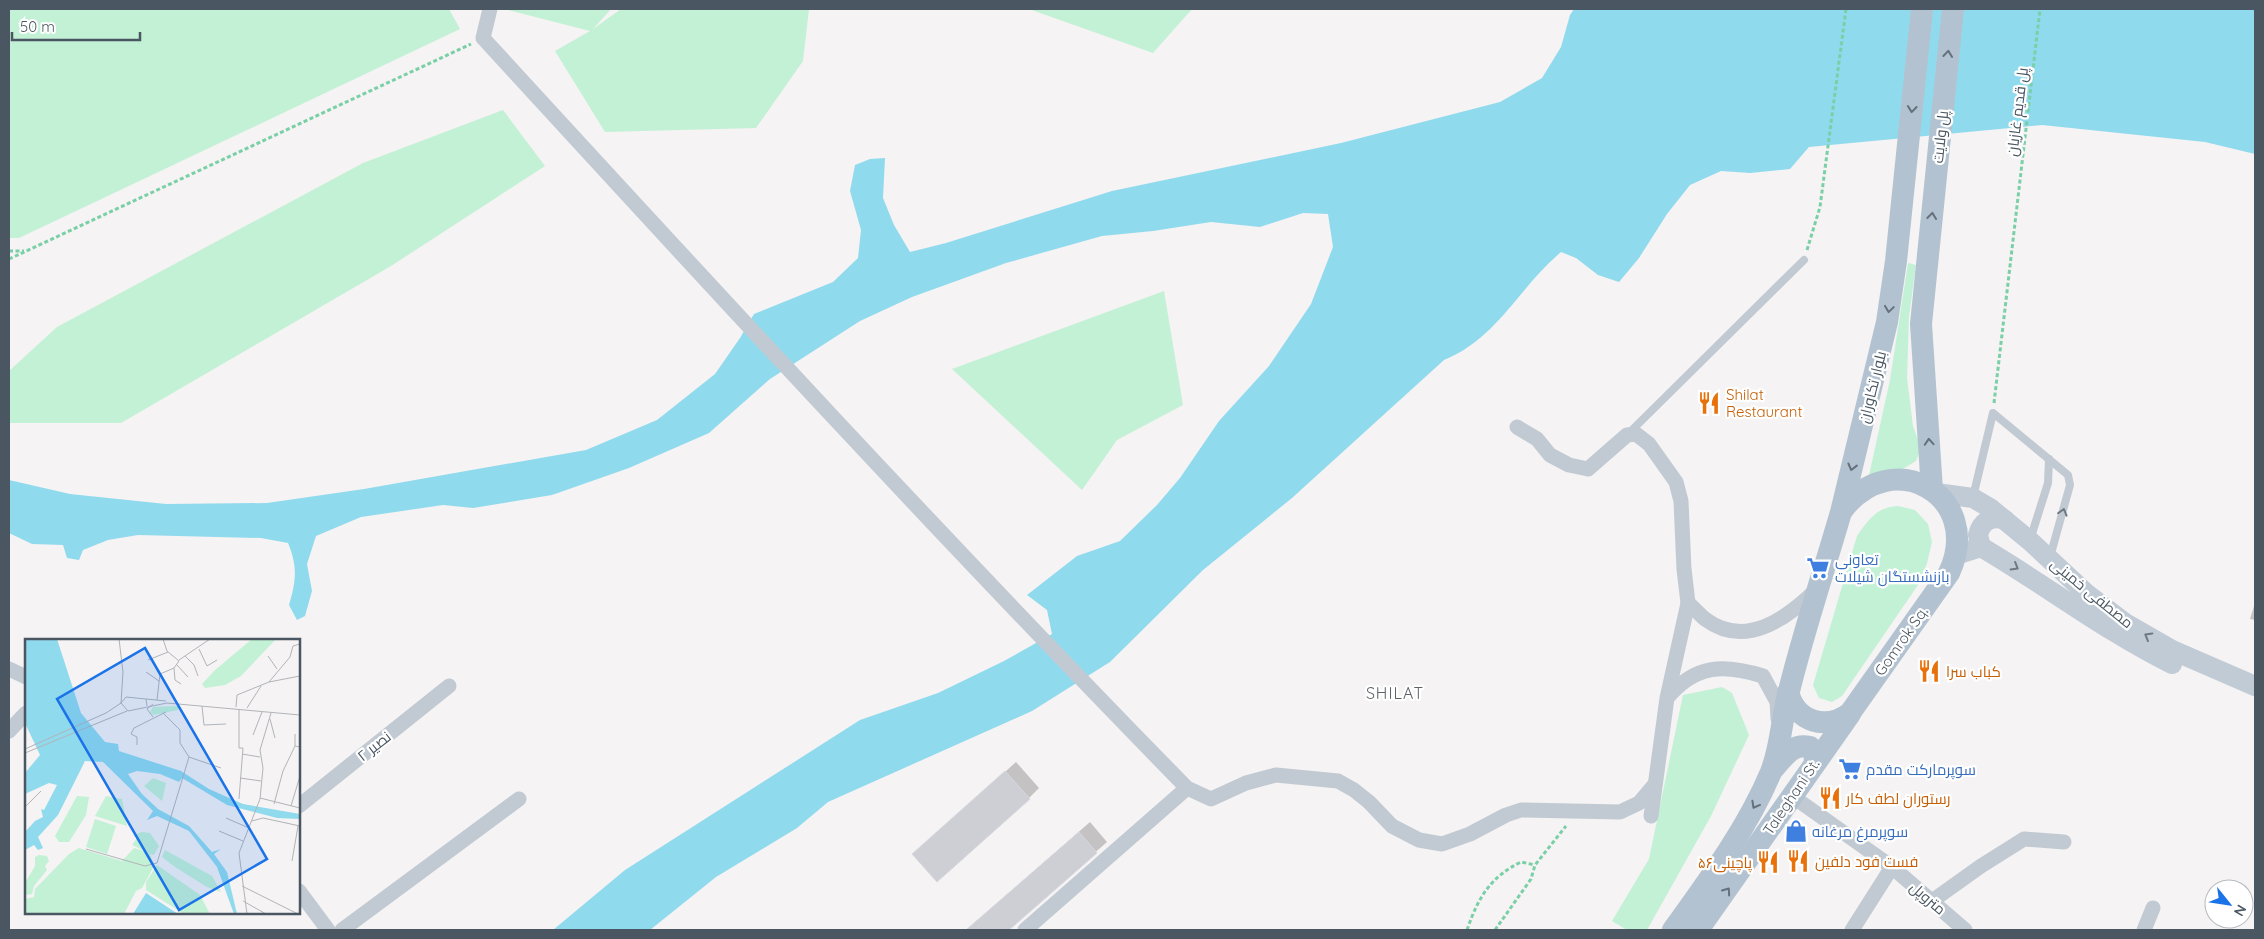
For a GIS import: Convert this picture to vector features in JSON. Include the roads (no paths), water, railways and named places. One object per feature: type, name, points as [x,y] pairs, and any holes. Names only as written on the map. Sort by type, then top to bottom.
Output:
[{"type":"main road","name":"پل ولایت","points":[[1896,261],[1922,9]]},
{"type":"main road","name":"پل ولایت","points":[[1934,491],[1921,324],[1953,9]]},
{"type":"main road","name":"بلوار تکاوران","points":[[1841,512],[1887,322],[1896,261]]},
{"type":"main road","points":[[1850,713],[1843,718],[1826,723],[1809,720],[1795,708],[1788,692],[1841,512],[1850,499],[1862,490],[1890,479],[1906,480],[1934,491]]},
{"type":"main road","name":"مصطفی خمینی","points":[[1934,491],[1973,498],[2005,520],[2088,594],[2125,622],[2172,650],[2255,686]]},
{"type":"main road","name":"Gomrok Sq.","points":[[1850,713],[1949,574],[1958,545],[1957,529],[1952,515],[1934,491]]},
{"type":"main road","points":[[2005,520],[1993,518],[1982,524],[1978,536],[1981,547],[2042,583],[2095,621],[2146,651],[2185,670],[2255,699]]},
{"type":"main road","points":[[1956,555],[1981,547]]},
{"type":"main road","name":"Taleghani St.","points":[[1673,930],[1720,865],[1758,800],[1780,746],[1788,692]]},
{"type":"main road","name":"Taleghani St.","points":[[1698,930],[1850,713]]},
{"type":"main road","points":[[1771,772],[1792,748],[1799,745],[1810,747],[1814,751],[1815,761]]},
{"type":"street","points":[[490,9],[483,38],[742,320],[1095,695],[1187,788],[1211,798],[1246,783],[1276,775],[1338,781],[1354,790],[1369,802],[1392,826],[1419,840],[1442,844],[1470,834],[1506,815],[1521,810],[1620,812],[1639,803],[1655,784]]},
{"type":"street","points":[[1517,427],[1538,439],[1550,456],[1569,465],[1588,469],[1627,435],[1636,434],[1649,444],[1676,482],[1681,502],[1684,569],[1688,602],[1667,698],[1651,816]]},
{"type":"street","points":[[1688,602],[1706,619],[1718,626],[1737,631],[1753,631],[1775,624],[1800,605],[1820,586]]},
{"type":"street","points":[[9,669],[25,677]]},
{"type":"street","points":[[1667,698],[1678,685],[1704,669],[1740,669],[1763,676],[1776,702],[1780,746]]},
{"type":"street","name":"نصیر ۲","points":[[300,805],[449,686]]},
{"type":"street","points":[[9,731],[25,714]]},
{"type":"street","points":[[1025,930],[1187,788]]},
{"type":"street","name":"متروپل","points":[[1792,796],[1892,868],[1965,930]]},
{"type":"street","points":[[342,930],[519,799]]},
{"type":"street","points":[[1932,901],[1981,866],[2024,839],[2064,842]]},
{"type":"street","points":[[1852,930],[1892,868]]},
{"type":"street","points":[[300,892],[328,930]]},
{"type":"street","points":[[2144,930],[2153,908]]},
{"type":"lane","points":[[1627,435],[1804,260]]},
{"type":"lane","points":[[1973,498],[1993,413],[2068,475],[2070,485],[2050,559]]},
{"type":"lane","points":[[2030,541],[2048,483],[2049,459]]},
{"type":"water","points":[[1574,9],[2255,9],[2255,154],[2205,142],[2042,125],[1809,147],[1790,169],[1750,173],[1721,171],[1690,185],[1667,214],[1639,258],[1619,282],[1598,275],[1576,258],[1561,252],[1479,339],[1444,360],[1292,498],[1203,570],[1110,662],[1032,711],[828,802],[797,828],[716,877],[650,930],[553,930],[625,870],[860,720],[938,693],[1004,661],[1052,634],[1047,610],[1027,595],[1077,556],[1120,541],[1157,505],[1180,478],[1219,421],[1269,366],[1311,304],[1333,247],[1328,214],[1303,213],[1260,227],[1211,222],[1153,231],[1102,236],[1006,263],[912,297],[860,321],[770,379],[709,433],[629,468],[552,495],[473,508],[443,505],[361,517],[316,536],[307,564],[312,591],[305,616],[297,620],[289,605],[295,567],[288,543],[261,538],[138,535],[108,540],[83,550],[79,560],[67,558],[63,545],[32,544],[9,533],[9,480],[70,494],[166,504],[267,503],[364,489],[586,450],[657,420],[715,374],[754,314],[833,282],[858,258],[861,230],[850,191],[855,165],[870,159],[885,158],[883,198],[894,225],[910,252],[946,243],[1112,191],[1341,143],[1500,102],[1542,78],[1561,47],[1570,15]]},
{"type":"place","name":"Shilat Restaurant","points":[[1709,403]]},
{"type":"place","name":"تعاونی بازنشستگان شیلات","points":[[1818,568]]},
{"type":"place","name":"کباب سرا","points":[[1929,671]]},
{"type":"place","name":"سوپرمارکت مقدم","points":[[1850,769]]},
{"type":"place","name":"رستوران لطف کار","points":[[1830,798]]},
{"type":"place","name":"سوپرمرغ مرغانه","points":[[1796,831]]},
{"type":"place","name":"فست فود دلفین","points":[[1798,861]]},
{"type":"place","name":"پاچینی۵۶","points":[[1768,862]]},
{"type":"district","name":"SHILAT","points":[[1395,693]]}]
